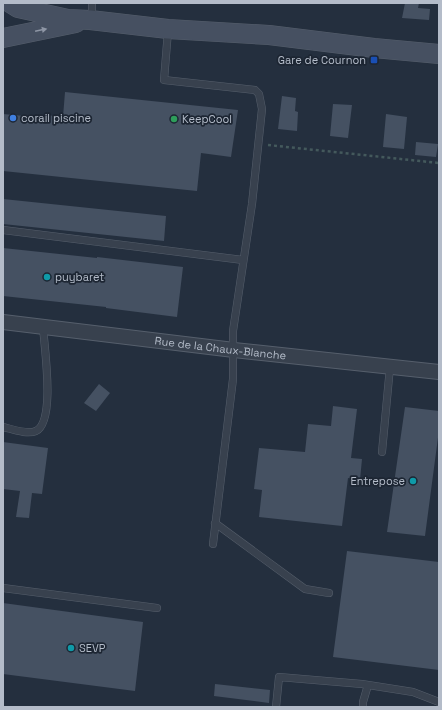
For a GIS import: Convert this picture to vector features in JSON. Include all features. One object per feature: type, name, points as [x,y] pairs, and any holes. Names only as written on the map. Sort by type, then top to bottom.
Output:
[{"type":"main road","points":[[10,3],[18,8],[68,19],[91,11]]},
{"type":"main road","points":[[3,38],[91,11],[168,29],[269,35],[374,48],[439,54]]},
{"type":"street","name":"Rue de la Chaux-Blanche","points":[[3,322],[234,350],[439,372]]},
{"type":"lane","points":[[168,29],[164,80],[255,90],[259,94],[262,109],[252,204],[232,331],[234,350],[233,380],[213,544]]},
{"type":"lane","points":[[3,230],[243,260]]},
{"type":"lane","points":[[3,427],[27,432],[37,431],[44,423],[48,392],[43,326]]},
{"type":"lane","points":[[382,452],[390,366]]},
{"type":"lane","points":[[215,522],[305,589],[329,593]]},
{"type":"lane","points":[[3,588],[157,608]]},
{"type":"lane","points":[[276,707],[279,677],[368,685],[414,692],[439,702]]},
{"type":"lane","points":[[363,707],[368,685]]},
{"type":"path","points":[[258,144],[439,162]]},
{"type":"building","points":[[405,3],[419,3],[418,8],[430,9],[429,20],[402,18]]},
{"type":"building","points":[[65,92],[238,110],[231,157],[201,153],[197,191],[3,171],[3,114],[46,118],[46,115],[63,117]]},
{"type":"building","points":[[282,96],[296,98],[295,111],[298,112],[297,131],[278,129]]},
{"type":"building","points":[[333,104],[352,105],[348,138],[330,136]]},
{"type":"building","points":[[386,114],[407,117],[404,149],[383,147]]},
{"type":"building","points":[[416,142],[438,144],[436,157],[415,155]]},
{"type":"building","points":[[3,199],[166,216],[164,241],[3,224]]},
{"type":"building","points":[[3,248],[183,267],[177,317],[106,307],[3,296]]},
{"type":"building","points":[[99,384],[110,393],[96,411],[84,403]]},
{"type":"building","points":[[333,406],[357,409],[351,458],[362,459],[360,480],[348,478],[342,526],[259,517],[262,490],[254,489],[259,448],[305,452],[308,424],[331,426]]},
{"type":"building","name":"Entrepose","points":[[405,407],[439,411],[439,430],[425,536],[387,532]]},
{"type":"building","points":[[3,442],[48,448],[42,494],[32,493],[29,518],[16,517],[20,491],[3,489]]},
{"type":"building","points":[[347,551],[439,562],[439,670],[333,657]]},
{"type":"building","name":"SEVP","points":[[3,603],[143,622],[135,691],[3,674]]},
{"type":"building","points":[[215,684],[270,690],[269,703],[214,696]]},
{"type":"place","name":"Gare de Cournon","points":[[374,60]]},
{"type":"place","name":"corail piscine","points":[[13,118]]},
{"type":"place","name":"KeepCool","points":[[174,119]]},
{"type":"place","name":"puybaret","points":[[47,277]]},
{"type":"place","name":"Entrepose","points":[[413,481]]},
{"type":"place","name":"SEVP","points":[[71,648]]}]
